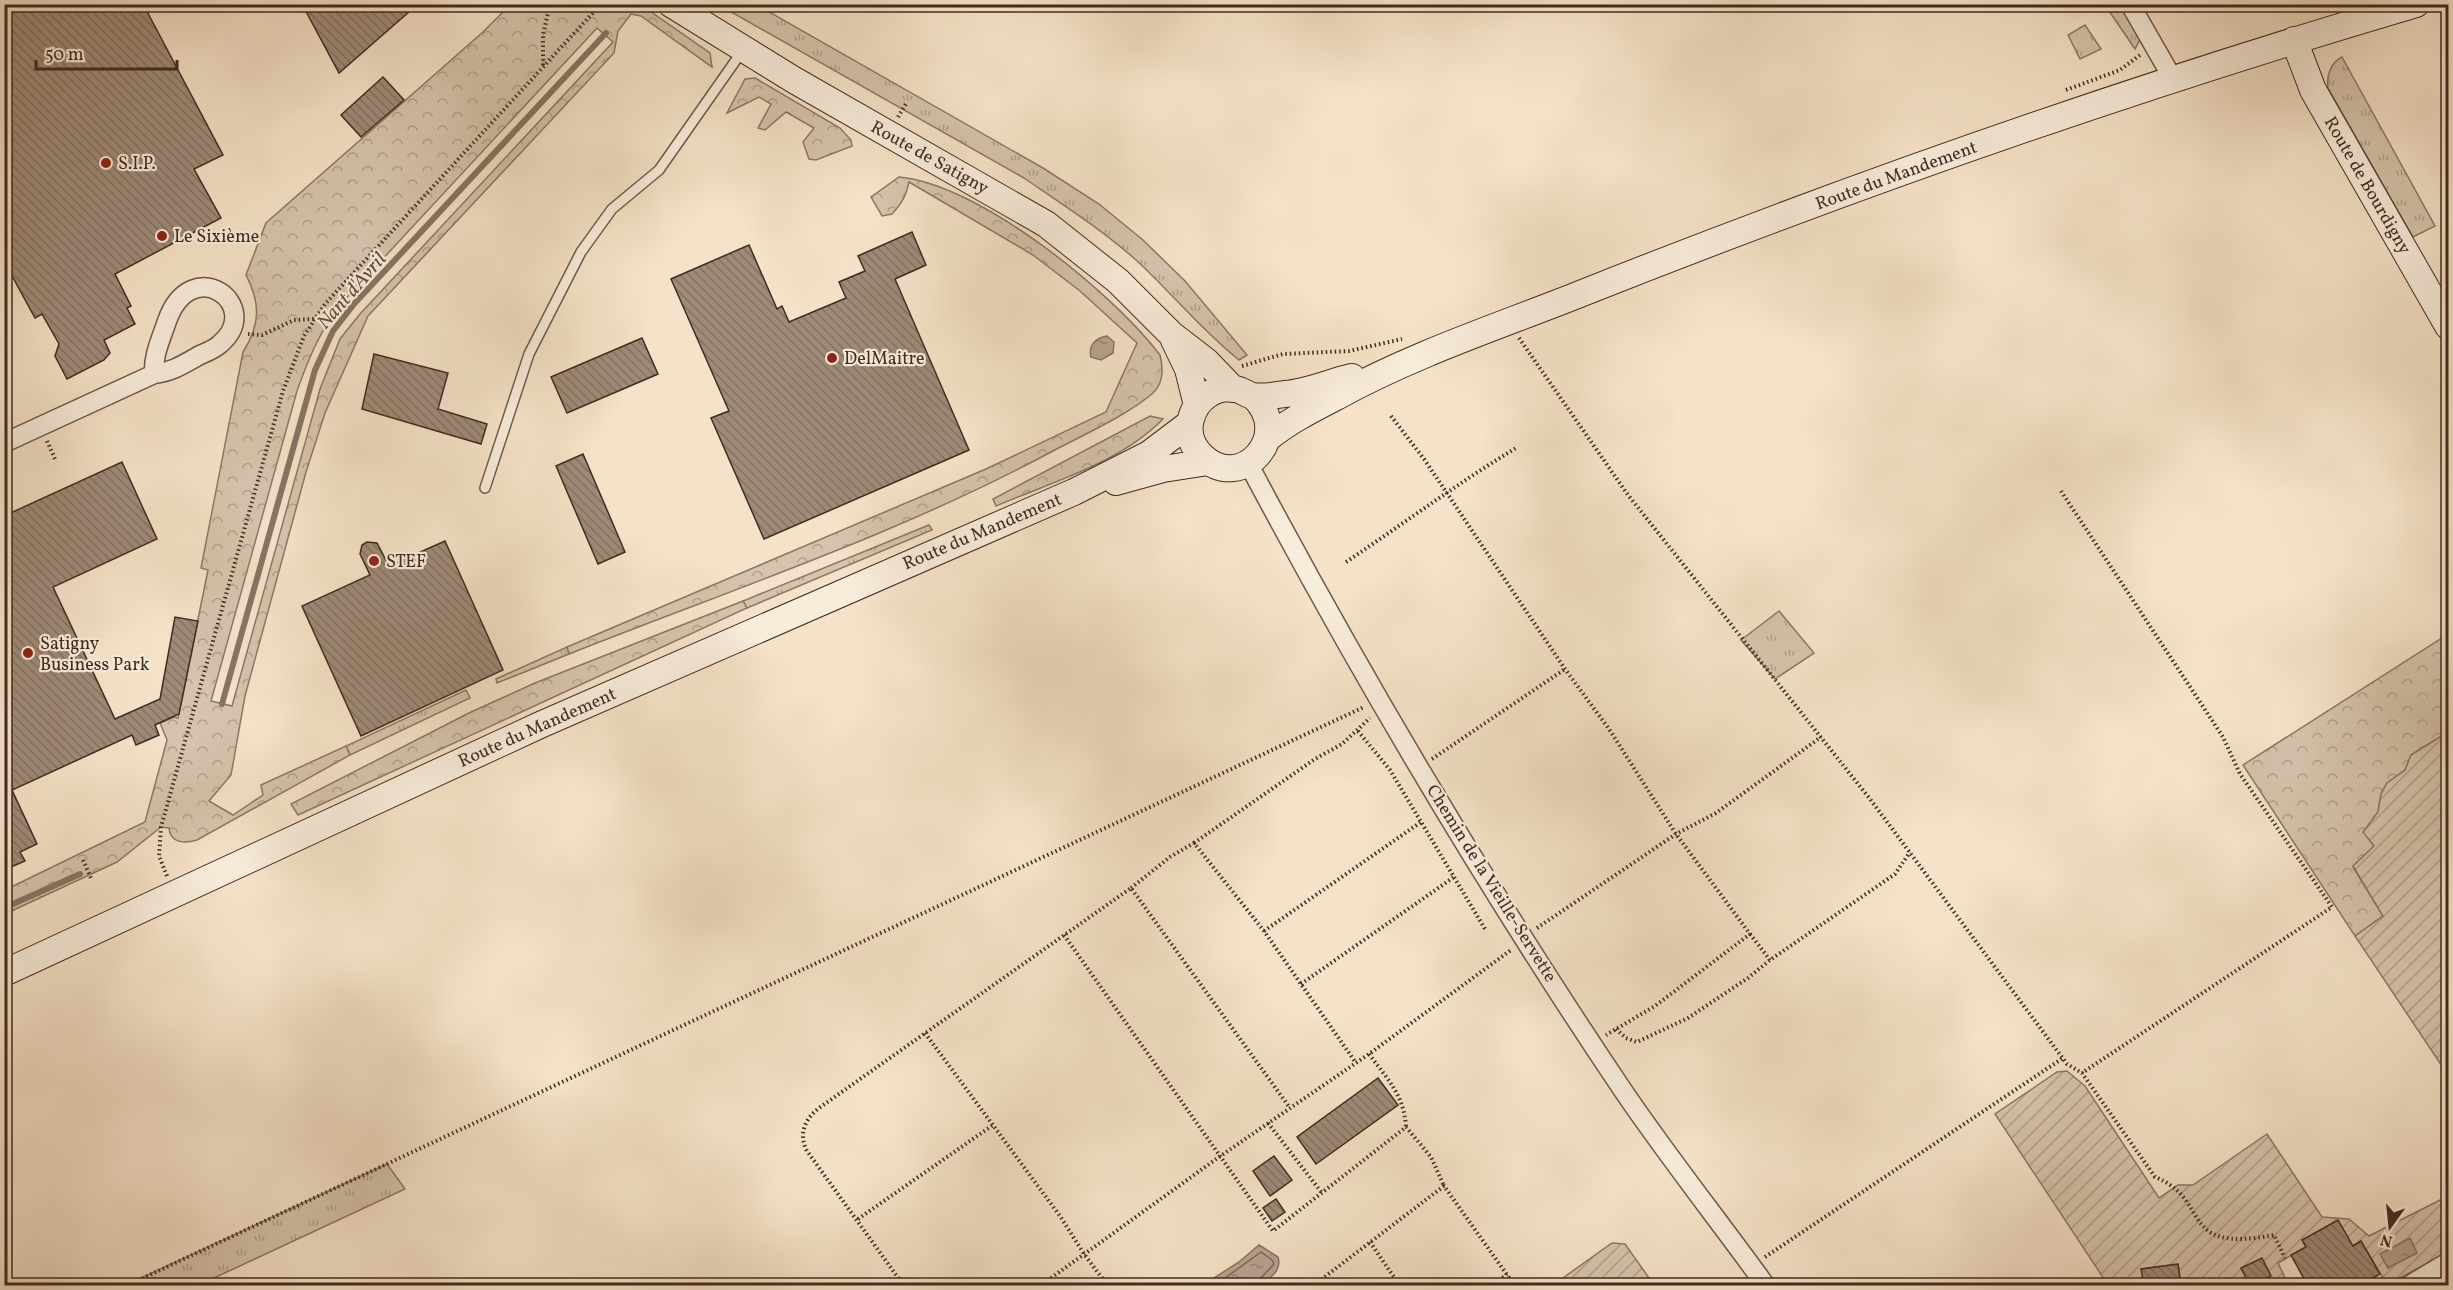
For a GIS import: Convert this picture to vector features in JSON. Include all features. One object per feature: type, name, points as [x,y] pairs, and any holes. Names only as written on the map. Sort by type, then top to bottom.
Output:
[{"type":"main road","name":"Route de Satigny","points":[[671,4],[743,50],[1046,224],[1118,281],[1171,334],[1206,361],[1241,383]]},
{"type":"main road","name":"Route du Mandement","points":[[1268,438],[1296,417],[1385,370],[1889,177],[2115,97],[2416,4]]},
{"type":"main road","name":"Route de Bourdigny","points":[[2294,40],[2313,90],[2448,326]]},
{"type":"main road","name":"Route de Satigny","points":[[1171,334],[1188,369],[1194,414]]},
{"type":"main road","name":"Route du Mandement","points":[[1241,383],[1296,392],[1385,370]]},
{"type":"main road","points":[[1241,383],[1267,415],[1268,438],[1260,453],[1248,463],[1231,467],[1208,462],[1193,445],[1194,414],[1217,390],[1241,383]]},
{"type":"main road","name":"Route du Mandement","points":[[4,973],[551,720],[1074,492],[1149,454],[1194,414]]},
{"type":"main road","name":"Route du Mandement","points":[[1074,492],[1163,469],[1208,462]]},
{"type":"street","points":[[2130,4],[2173,79]]},
{"type":"street","points":[[4,443],[154,374],[172,372],[220,344],[228,334],[235,318],[228,297],[221,291],[203,287],[186,291],[180,297],[168,317],[153,359],[154,374]]},
{"type":"street","name":"Chemin de la Vieille-Servette","points":[[1248,463],[1313,585],[1420,767],[1525,937],[1625,1094],[1766,1286]]},
{"type":"street","points":[[2408,1286],[2448,1262]]},
{"type":"lane","points":[[485,488],[529,354],[581,252],[612,209],[658,170],[743,50]]},
{"type":"path","points":[[543,66],[543,35],[550,4]]},
{"type":"path","points":[[159,856],[161,827],[283,391],[304,336],[314,319],[601,4]]},
{"type":"path","points":[[2064,90],[2132,64],[2153,41]]},
{"type":"path","points":[[887,111],[907,123]]},
{"type":"path","points":[[247,334],[262,335],[294,320],[314,319]]},
{"type":"path","points":[[1510,321],[1524,347],[1628,495],[1910,852],[2067,1064],[2082,1073],[2155,1177],[2174,1188],[2201,1227],[2211,1234],[2227,1239],[2245,1240],[2274,1235],[2285,1258]]},
{"type":"path","points":[[1241,383],[1248,366],[1291,353],[1359,350],[1412,335]]},
{"type":"path","points":[[1391,416],[1448,495],[1565,669],[1609,729],[1677,834],[1770,960]]},
{"type":"path","points":[[48,442],[55,459]]},
{"type":"path","points":[[1346,562],[1448,495],[1463,480],[1516,448]]},
{"type":"path","points":[[2061,491],[2223,737],[2240,774],[2332,907],[2082,1073]]},
{"type":"path","points":[[1420,767],[1565,669]]},
{"type":"path","points":[[904,1286],[807,1151],[802,1136],[807,1120],[819,1108],[1131,888],[1170,857],[1358,731],[1383,702]]},
{"type":"path","points":[[126,1286],[1383,702]]},
{"type":"path","points":[[1358,731],[1390,770],[1485,929]]},
{"type":"path","points":[[1040,1286],[1219,1157],[1369,1054],[1503,956],[1525,937],[1677,834],[1716,813],[1821,737]]},
{"type":"path","points":[[1264,931],[1421,822]]},
{"type":"path","points":[[1194,843],[1264,931],[1356,1063]]},
{"type":"path","points":[[1750,934],[1655,1006],[1616,1029],[1631,1041],[1644,1041],[1698,1011],[1895,874],[1910,852]]},
{"type":"path","points":[[82,860],[91,878]]},
{"type":"path","points":[[1300,984],[1454,877]]},
{"type":"path","points":[[1131,888],[1290,1108]]},
{"type":"path","points":[[1064,935],[1219,1157],[1274,1231],[1406,1127]]},
{"type":"path","points":[[925,1033],[1060,1216],[1108,1286]]},
{"type":"path","points":[[1369,1054],[1398,1093],[1405,1107],[1406,1127],[1431,1157],[1444,1186],[1515,1286]]},
{"type":"path","points":[[1752,1266],[2063,1058]]},
{"type":"path","points":[[1268,1123],[1322,1193]]},
{"type":"path","points":[[858,1219],[993,1125]]},
{"type":"path","points":[[1314,1285],[1444,1186]]},
{"type":"path","points":[[1370,1242],[1400,1286]]},
{"type":"path","points":[[1492,1286],[1506,1274]]},
{"type":"green space","points":[[510,5],[641,5],[710,53],[712,67],[641,16],[631,14],[618,31],[614,53],[368,316],[325,413],[306,472],[245,696],[231,775],[209,801],[233,815],[263,795],[261,785],[346,746],[350,755],[197,840],[179,841],[172,837],[169,828],[161,827],[117,862],[5,914],[5,890],[145,822],[167,740],[160,723],[174,717],[178,718],[208,570],[201,568],[243,352],[253,333],[255,323],[256,305],[246,275],[266,223],[483,32]],"holes":[[[597,28],[613,42],[360,314],[340,339],[320,389],[232,706],[211,701],[297,391],[326,326],[339,306]]]},
{"type":"green space","points":[[719,5],[757,5],[1043,168],[1099,204],[1143,240],[1185,281],[1247,355],[1239,360],[1136,260],[1081,217],[1024,178]]},
{"type":"green space","points":[[2105,5],[2121,5],[2142,35],[2135,49]]},
{"type":"green space","points":[[2085,25],[2101,49],[2080,59],[2068,35]]},
{"type":"green space","points":[[2342,57],[2435,226],[2413,237],[2328,88],[2330,70]]},
{"type":"green space","points":[[755,78],[840,128],[851,140],[852,146],[816,160],[809,159],[803,142],[814,128],[786,112],[765,130],[758,128],[771,104],[759,97],[727,113],[745,79]]},
{"type":"green space","points":[[899,177],[931,184],[967,199],[1004,220],[1077,272],[1138,329],[1160,355],[1162,375],[1157,389],[1143,401],[1104,425],[993,482],[934,509],[813,560],[569,654],[567,647],[986,469],[1106,412],[1137,343],[1080,291],[1033,255],[909,182],[905,195],[892,214],[882,216],[871,197]]},
{"type":"green space","points":[[1150,416],[1163,419],[1127,448],[1084,470],[996,506],[993,499]]},
{"type":"green space","points":[[929,525],[932,530],[747,608],[743,601]]},
{"type":"green space","points":[[743,601],[747,608],[298,815],[291,804],[471,712],[535,683]]},
{"type":"green space","points":[[1779,611],[1814,653],[1775,679],[1741,640]]},
{"type":"green space","points":[[2448,634],[2448,732],[2411,755],[2405,770],[2387,783],[2381,794],[2378,812],[2364,832],[2374,846],[2353,867],[2383,916],[2355,936],[2243,765]]},
{"type":"green space","points":[[567,647],[569,654],[497,683],[496,679]]},
{"type":"green space","points":[[466,690],[470,698],[350,755],[346,746]]},
{"type":"green space","points":[[2448,732],[2448,1075],[2355,936],[2383,916],[2353,866],[2374,846],[2363,832],[2378,812],[2381,794],[2387,783],[2405,770],[2411,755]]},
{"type":"green space","points":[[2067,1071],[2085,1086],[2159,1198],[2178,1185],[2193,1185],[2267,1134],[2322,1217],[2349,1219],[2369,1236],[2448,1196],[2448,1252],[2387,1285],[2361,1241],[2353,1246],[2302,1240],[2306,1247],[2278,1263],[2287,1282],[2280,1285],[2181,1285],[2178,1264],[2142,1269],[2144,1285],[2108,1285],[1995,1114],[2057,1072]]},
{"type":"green space","points":[[387,1164],[405,1189],[199,1285],[126,1285]]},
{"type":"green space","points":[[1612,1243],[1625,1244],[1654,1285],[1553,1285]]},
{"type":"water","points":[[1107,336],[1114,342],[1113,353],[1101,360],[1091,357],[1090,353],[1094,343],[1099,338]]},
{"type":"water","points":[[2410,1238],[2417,1253],[2388,1268],[2380,1254]]},
{"type":"water","points":[[1259,1245],[1278,1257],[1279,1262],[1275,1273],[1261,1285],[1203,1285],[1239,1262]]},
{"type":"building","name":"S.I.P.","points":[[4,4],[143,4],[223,155],[194,169],[221,218],[115,274],[131,306],[127,308],[135,324],[104,340],[110,353],[104,360],[67,379],[55,356],[59,344],[42,314],[35,318],[4,261]]},
{"type":"building","points":[[302,4],[418,4],[339,73]]},
{"type":"building","points":[[383,77],[404,100],[361,137],[341,115]]},
{"type":"building","points":[[912,232],[926,265],[895,279],[969,450],[764,539],[711,418],[729,411],[671,279],[749,245],[777,309],[782,306],[789,322],[846,298],[839,282],[865,271],[858,256]]},
{"type":"building","points":[[642,338],[658,374],[567,413],[551,377]]},
{"type":"building","points":[[374,354],[448,373],[438,409],[487,424],[481,444],[362,409]]},
{"type":"building","points":[[583,454],[625,552],[598,564],[556,466]]},
{"type":"building","name":"Satigny Business Park","points":[[122,462],[157,539],[53,587],[115,719],[160,699],[175,617],[198,621],[179,714],[155,725],[159,735],[136,745],[132,735],[12,790],[37,844],[20,852],[25,861],[4,870],[4,516]]},
{"type":"building","points":[[445,541],[503,670],[361,736],[302,606],[370,575],[360,554],[362,545],[367,542],[377,543],[389,566]]},
{"type":"building","points":[[1378,1078],[1398,1105],[1316,1164],[1297,1137]]},
{"type":"building","points":[[1274,1156],[1292,1180],[1270,1196],[1253,1171]]},
{"type":"building","points":[[1276,1199],[1285,1212],[1272,1221],[1263,1208]]},
{"type":"building","points":[[2338,1220],[2353,1246],[2361,1241],[2380,1274],[2359,1286],[2308,1286],[2291,1255],[2306,1247],[2302,1240]]},
{"type":"building","points":[[2262,1258],[2271,1276],[2250,1286],[2241,1268]]},
{"type":"building","points":[[2178,1264],[2181,1286],[2144,1286],[2141,1269]]},
{"type":"waterway","name":"Nant d'Avril","points":[[222,704],[315,370],[333,331],[354,304],[606,33]]},
{"type":"waterway","points":[[4,908],[80,874]]},
{"type":"place","name":"S.I.P.","points":[[106,163]]},
{"type":"place","name":"Le Sixième","points":[[162,236]]},
{"type":"place","name":"DelMaitre","points":[[832,358]]},
{"type":"place","name":"STEF","points":[[374,561]]},
{"type":"place","name":"Satigny Business Park","points":[[28,653]]}]
